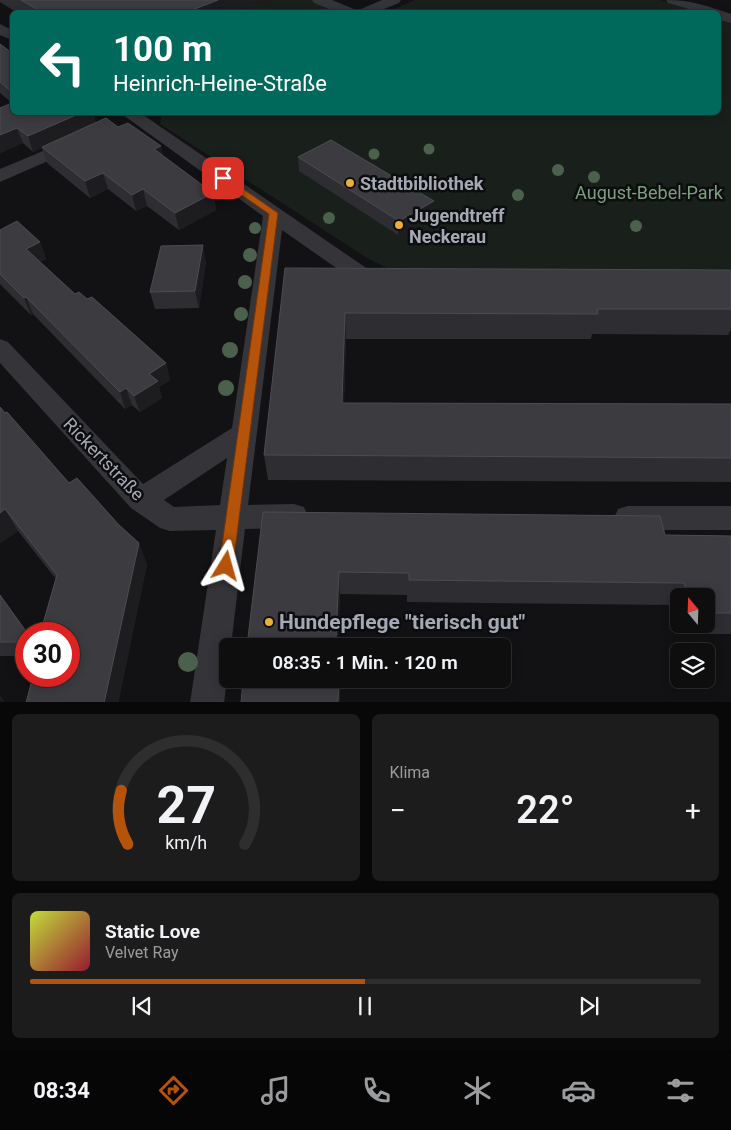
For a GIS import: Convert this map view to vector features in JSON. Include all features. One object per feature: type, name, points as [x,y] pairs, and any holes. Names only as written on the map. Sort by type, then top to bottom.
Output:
[{"type":"street","points":[[319,0],[344,10]]},
{"type":"street","points":[[371,10],[394,0]]},
{"type":"street","points":[[673,0],[706,10]]},
{"type":"street","points":[[129,116],[377,279],[330,279]]},
{"type":"street","points":[[0,176],[89,136]]},
{"type":"street","points":[[207,702],[244,433],[274,279],[274,213]]},
{"type":"street","name":"Rickertstraße","points":[[0,348],[141,500],[170,519],[233,516],[322,516]]},
{"type":"street","points":[[141,500],[244,433]]},
{"type":"street","points":[[601,518],[731,518]]},
{"type":"green space","points":[[268,0],[319,0],[344,10],[243,10]]},
{"type":"green space","points":[[415,0],[660,0],[692,10],[392,10]]},
{"type":"green space","name":"August-Bebel-Park","points":[[721,20],[731,23],[731,271],[389,269],[367,258],[160,124],[162,115],[721,115]]},
{"type":"building","points":[[21,0],[218,0],[192,10],[38,10]]},
{"type":"building","points":[[0,44],[10,52],[10,90],[0,82]]},
{"type":"building","points":[[10,104],[10,115],[76,115],[28,136],[17,128],[0,135],[0,108]]},
{"type":"building","points":[[106,118],[118,127],[128,123],[161,146],[154,149],[213,193],[175,213],[143,189],[132,195],[103,173],[85,181],[42,147]]},
{"type":"building","points":[[331,140],[434,201],[399,221],[298,157]]},
{"type":"building","points":[[17,221],[40,242],[26,249],[75,294],[79,292],[87,299],[92,297],[166,363],[149,374],[158,381],[134,396],[126,388],[120,392],[26,297],[24,298],[0,274],[0,230]]},
{"type":"building","points":[[203,245],[195,291],[150,292],[161,246]]},
{"type":"building","points":[[285,268],[731,270],[731,309],[597,309],[598,314],[345,313],[342,403],[731,404],[731,458],[264,455]]},
{"type":"building","points":[[0,407],[5,413],[7,412],[69,483],[77,478],[119,525],[139,543],[104,702],[26,702],[30,687],[80,687],[80,622],[43,622],[57,575],[5,509],[0,513]]},
{"type":"building","points":[[263,512],[660,516],[665,535],[731,536],[731,613],[715,613],[715,588],[686,588],[684,583],[409,580],[409,573],[339,572],[336,638],[248,638]]},
{"type":"building","points":[[0,595],[19,622],[15,622],[15,642],[0,642]]},
{"type":"building","points":[[242,688],[339,688],[338,702],[241,702]]},
{"type":"place","name":"Stadtbibliothek","points":[[350,183]]},
{"type":"place","name":"Jugendtreff Neckerau","points":[[399,225]]},
{"type":"place","name":"Hundepflege \"tierisch gut\"","points":[[269,622]]},
{"type":"route","points":[[223,178],[274,213],[226,566]]}]
